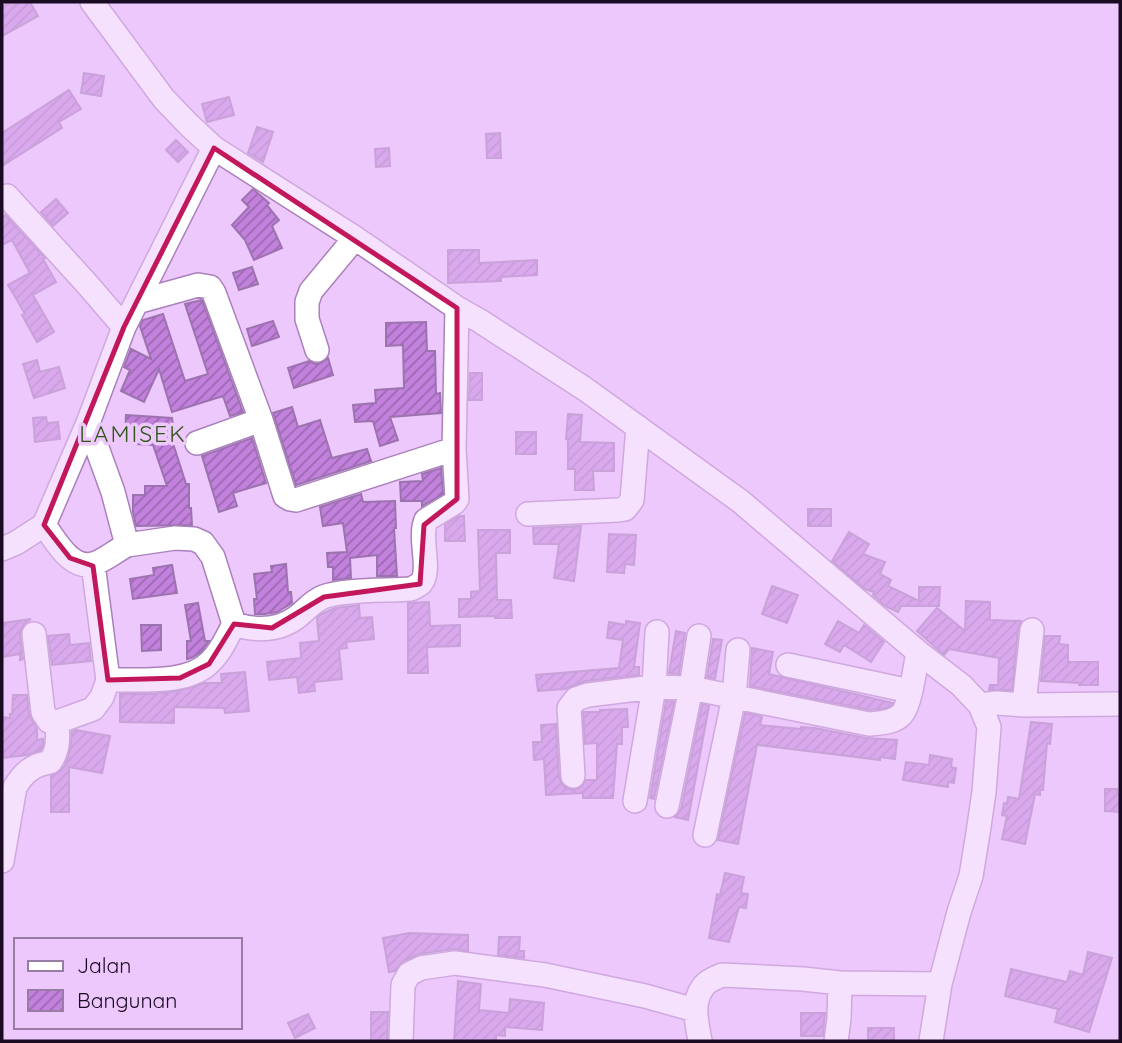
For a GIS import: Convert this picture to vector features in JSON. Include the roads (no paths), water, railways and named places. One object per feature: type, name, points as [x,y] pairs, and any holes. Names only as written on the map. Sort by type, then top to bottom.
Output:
[{"type":"street","points":[[92,2],[164,99],[214,148],[355,238],[457,309],[585,389],[740,501],[918,652],[961,685],[980,705],[989,727],[984,792],[971,876],[940,984],[931,1041]]},
{"type":"street","points":[[2,549],[44,524],[88,423],[124,327],[214,148]]},
{"type":"street","points":[[7,196],[124,327]]},
{"type":"street","points":[[317,350],[307,319],[307,302],[311,291],[355,238]]},
{"type":"street","points":[[136,302],[198,285],[210,287],[261,420],[285,496],[293,500],[454,449]]},
{"type":"street","points":[[234,624],[248,629],[272,628],[296,617],[324,597],[411,589],[420,584],[425,568],[424,525],[429,517],[457,499],[454,449],[457,309]]},
{"type":"street","points":[[197,443],[261,420]]},
{"type":"street","points":[[88,423],[113,492],[127,545]]},
{"type":"street","points":[[528,514],[625,509],[632,500],[638,427]]},
{"type":"street","points":[[44,524],[69,558],[77,563],[93,564],[127,545],[175,538],[194,539],[203,543],[213,557],[234,624],[209,664],[180,678],[108,680]]},
{"type":"street","points":[[34,634],[43,712],[49,721],[57,722],[93,709],[102,697],[108,680],[93,564]]},
{"type":"street","points":[[1024,705],[1032,630]]},
{"type":"street","points":[[635,800],[654,687],[657,632]]},
{"type":"street","points":[[667,806],[699,636]]},
{"type":"street","points":[[705,835],[734,697],[738,650]]},
{"type":"street","points":[[573,776],[569,708],[576,699],[654,687],[691,688],[869,724],[886,723],[904,712],[918,652]]},
{"type":"street","points":[[788,665],[911,691]]},
{"type":"street","points":[[980,705],[1120,704]]},
{"type":"street","points":[[2,861],[15,787],[21,776],[32,767],[50,762],[55,755],[57,722]]},
{"type":"street","points":[[401,1041],[403,985],[410,974],[421,968],[455,963],[545,975],[645,996],[695,1010]]},
{"type":"street","points":[[700,1041],[695,1010],[702,987],[722,975],[803,979],[840,984],[940,984]]},
{"type":"street","points":[[836,1041],[840,984]]},
{"type":"district","name":"LAMISEK","points":[[133,433]]}]
